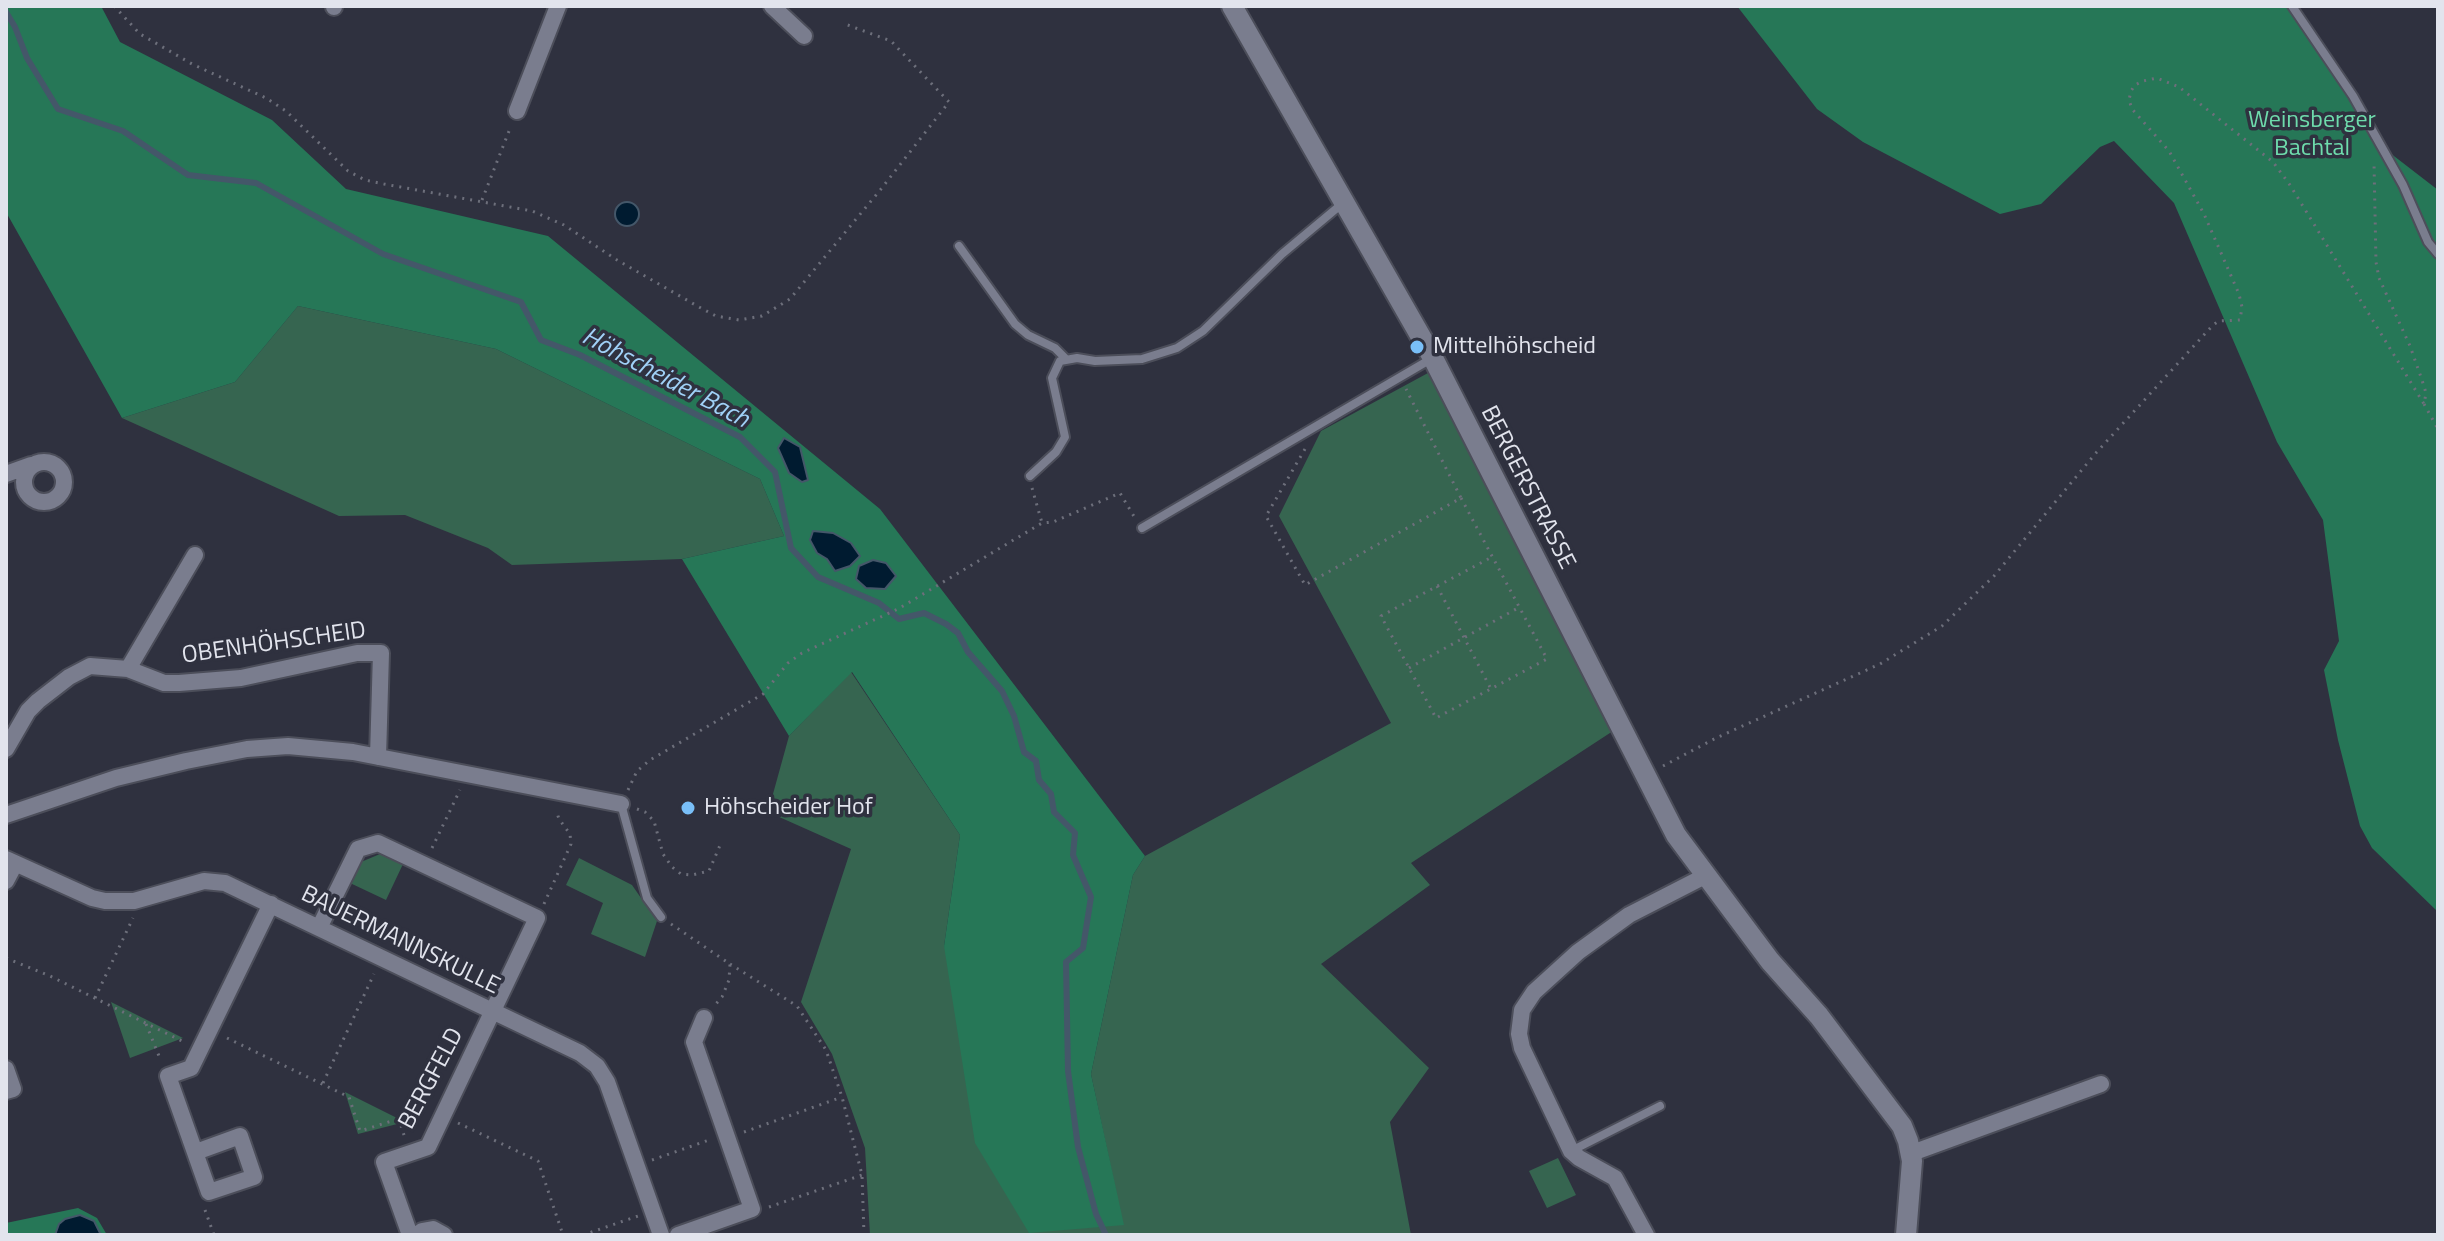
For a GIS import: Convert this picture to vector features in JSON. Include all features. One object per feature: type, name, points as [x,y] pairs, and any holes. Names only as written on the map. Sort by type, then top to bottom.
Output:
[{"type":"street","points":[[517,111],[558,6]]},
{"type":"street","points":[[772,6],[804,36]]},
{"type":"street","name":"BERGERSTRASSE","points":[[1232,6],[1433,358],[1676,835],[1705,876],[1888,1106],[1902,1126],[1912,1153]]},
{"type":"street","points":[[6,474],[31,465]]},
{"type":"street","name":"OBENHÖHSCHEID","points":[[128,669],[195,555]]},
{"type":"street","name":"OBENHÖHSCHEID","points":[[6,749],[28,711],[45,694],[90,666],[128,669],[164,683],[179,683],[241,678],[379,646],[378,757]]},
{"type":"street","points":[[6,815],[116,778],[247,749],[288,746],[353,752],[621,804]]},
{"type":"street","points":[[319,928],[358,849],[378,843],[537,918]]},
{"type":"street","points":[[6,881],[10,862]]},
{"type":"street","name":"BAUERMANNSKULLE","points":[[10,862],[92,898],[113,902],[134,901],[194,883],[225,883],[580,1053],[597,1066],[607,1082],[661,1235]]},
{"type":"street","points":[[1646,1235],[1615,1178],[1571,1151],[1522,1048],[1519,1034],[1522,1010],[1534,992],[1578,952],[1629,915],[1705,876]]},
{"type":"street","points":[[196,1152],[240,1136],[254,1177],[209,1192],[168,1076],[191,1068],[271,904]]},
{"type":"street","name":"BERGFELD","points":[[410,1235],[384,1162],[428,1147],[537,918]]},
{"type":"street","points":[[678,1235],[724,1228],[752,1209],[694,1042],[704,1018]]},
{"type":"street","points":[[6,1069],[13,1089],[6,1091]]},
{"type":"street","points":[[1906,1235],[1912,1153],[2101,1084]]},
{"type":"street","points":[[417,1235],[427,1229],[444,1235]]},
{"type":"lane","points":[[2292,6],[2337,69],[2381,146],[2428,242],[2438,254]]},
{"type":"lane","points":[[1030,476],[1056,452],[1065,437],[1052,378],[1060,361],[1142,359],[1177,348],[1203,331],[1282,254],[1343,202]]},
{"type":"lane","points":[[959,246],[1015,324],[1028,335],[1055,348],[1066,359]]},
{"type":"lane","points":[[1142,528],[1433,358]]},
{"type":"lane","points":[[621,804],[642,870],[647,898],[661,917]]},
{"type":"lane","points":[[1571,1151],[1660,1106]]},
{"type":"path","points":[[114,6],[140,34],[286,111],[348,171],[365,180],[532,211],[564,225],[617,260],[716,316],[739,320],[773,311],[790,299],[949,102],[891,41],[845,24]]},
{"type":"path","points":[[1644,776],[1716,738],[1880,664],[1942,626],[1994,576],[2095,454],[2213,325],[2219,321],[2240,320],[2242,307],[2239,294],[2204,214],[2174,158],[2132,109],[2129,100],[2131,91],[2143,81],[2157,78],[2179,87],[2273,162],[2438,429]]},
{"type":"path","points":[[482,200],[517,111]]},
{"type":"path","points":[[2381,146],[2374,158],[2376,262],[2379,278],[2422,380],[2426,393],[2424,404]]},
{"type":"path","points":[[1401,378],[1547,659],[1436,718],[1381,616],[1492,557]]},
{"type":"path","points":[[1317,427],[1266,516],[1305,585],[1461,498]]},
{"type":"path","points":[[1030,476],[1042,523]]},
{"type":"path","points":[[721,843],[709,871],[681,874],[672,867],[663,854],[654,821],[645,812],[621,804],[637,771],[650,760],[763,694],[788,663],[802,653],[898,609],[1042,523],[1053,522],[1120,493],[1142,528]]},
{"type":"path","points":[[1437,586],[1491,689]]},
{"type":"path","points":[[1409,668],[1519,607]]},
{"type":"path","points":[[424,863],[467,775]]},
{"type":"path","points":[[537,918],[571,844],[569,831],[557,815],[558,793]]},
{"type":"path","points":[[95,998],[134,915],[134,901]]},
{"type":"path","points":[[661,917],[797,1006],[826,1050],[862,1175],[864,1235]]},
{"type":"path","points":[[6,958],[200,1049]]},
{"type":"path","points":[[323,1083],[381,958]]},
{"type":"path","points":[[704,1018],[722,997],[729,980],[730,964]]},
{"type":"path","points":[[146,1023],[168,1076]]},
{"type":"path","points":[[210,1030],[349,1097],[360,1131],[395,1120],[401,1126],[411,1153]]},
{"type":"path","points":[[637,1165],[842,1097]]},
{"type":"path","points":[[443,1117],[538,1161],[563,1235]]},
{"type":"path","points":[[752,1209],[754,1213],[862,1175]]},
{"type":"path","points":[[209,1192],[203,1205],[214,1235]]},
{"type":"path","points":[[583,1235],[653,1211]]},
{"type":"green space","points":[[6,6],[101,6],[120,42],[272,120],[346,189],[548,236],[880,509],[1145,856],[1133,875],[1091,1074],[1124,1225],[1029,1233],[975,1143],[944,946],[960,835],[852,672],[789,736],[682,559],[784,536],[760,479],[496,349],[298,306],[235,382],[122,418],[6,212]]},
{"type":"green space","name":"Weinsberger Bachtal","points":[[1737,6],[2287,6],[2381,146],[2438,190],[2438,912],[2372,848],[2360,826],[2324,670],[2339,641],[2323,520],[2277,442],[2174,203],[2114,141],[2100,147],[2041,204],[2000,214],[1863,142],[1817,109]]},
{"type":"green space","points":[[298,306],[496,349],[760,479],[784,536],[682,559],[512,565],[488,548],[405,515],[339,516],[122,418],[235,382]]},
{"type":"green space","points":[[1428,373],[1613,731],[1411,863],[1430,885],[1321,964],[1429,1068],[1390,1122],[1411,1235],[870,1235],[865,1148],[832,1054],[801,1002],[851,849],[768,812],[789,736],[851,672],[960,835],[944,946],[1123,1225],[1091,1074],[1133,875],[1145,856],[1391,723],[1279,516],[1321,431]]},
{"type":"green space","points":[[380,854],[403,864],[386,900],[350,883],[361,862]]},
{"type":"green space","points":[[579,858],[632,885],[657,921],[645,957],[591,934],[603,903],[566,885]]},
{"type":"green space","points":[[111,1002],[183,1038],[130,1058]]},
{"type":"green space","points":[[345,1092],[405,1122],[358,1134]]},
{"type":"green space","points":[[1558,1158],[1576,1195],[1547,1208],[1529,1171]]},
{"type":"green space","points":[[78,1208],[97,1218],[107,1235],[6,1235],[6,1223]]},
{"type":"water","points":[[627,202],[636,205],[639,214],[636,223],[627,226],[618,223],[615,214],[618,205]]},
{"type":"water","points":[[784,438],[800,447],[808,480],[802,482],[789,473],[778,448]]},
{"type":"water","points":[[813,531],[833,533],[851,543],[860,556],[850,566],[835,571],[827,559],[817,553],[810,540]]},
{"type":"water","points":[[873,560],[886,563],[896,576],[885,589],[866,588],[856,579],[859,566]]},
{"type":"water","points":[[80,1215],[94,1221],[101,1235],[55,1235],[59,1224],[65,1219]]},
{"type":"waterway","name":"Höhscheider Bach","points":[[6,12],[27,58],[58,109],[123,131],[188,175],[256,183],[383,254],[521,302],[541,340],[580,355],[740,437],[775,472],[791,548],[818,577],[879,603],[899,619],[924,613],[958,633],[968,652],[1002,691],[1014,716],[1024,752],[1036,761],[1039,780],[1051,794],[1054,812],[1075,833],[1073,855],[1091,897],[1083,948],[1066,962],[1068,1071],[1078,1147],[1096,1214],[1106,1235]]},
{"type":"place","name":"Mittelhöhscheid","points":[[1417,347]]},
{"type":"place","name":"Höhscheider Hof","points":[[688,808]]}]
